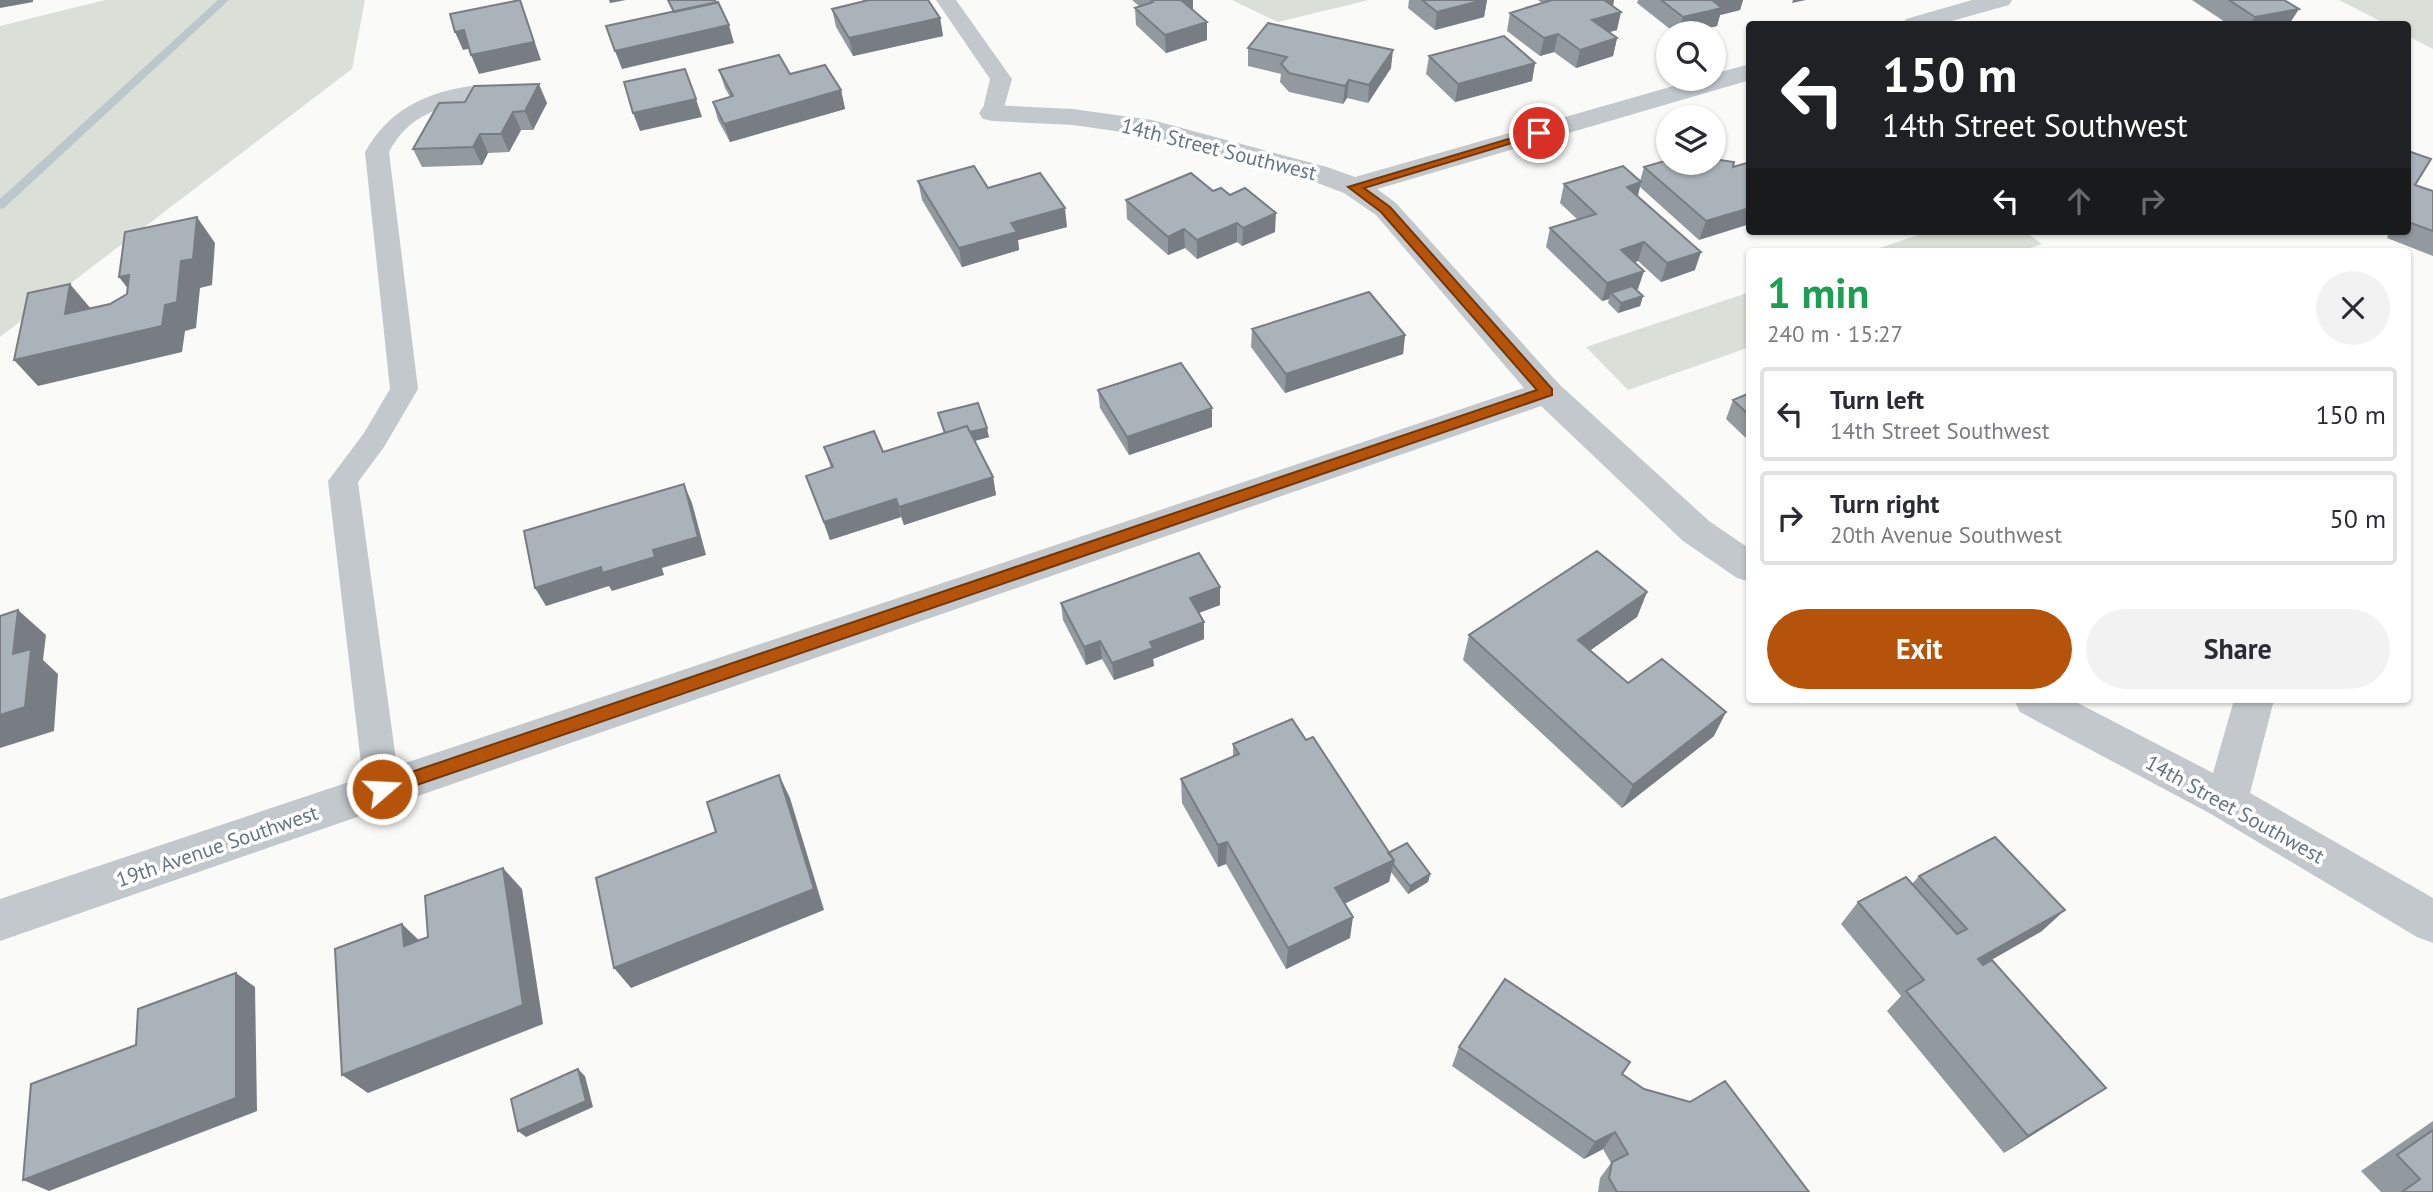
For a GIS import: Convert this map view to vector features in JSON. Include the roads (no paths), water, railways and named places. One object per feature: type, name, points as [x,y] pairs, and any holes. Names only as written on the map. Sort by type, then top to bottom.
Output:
[{"type":"street","points":[[1926,21],[2000,0]]},
{"type":"street","points":[[1354,187],[1746,73]]},
{"type":"street","name":"14th Street Southwest","points":[[993,113],[1073,117],[1152,128],[1274,160],[1354,187],[1386,209],[1547,392],[1696,531],[1746,565]]},
{"type":"street","name":"19th Avenue Southwest","points":[[0,920],[1547,392]]},
{"type":"street","name":"14th Street Southwest","points":[[2040,703],[2226,801],[2433,922]]},
{"type":"street","points":[[2226,801],[2253,703]]},
{"type":"lane","points":[[946,0],[1001,79],[993,113]]},
{"type":"lane","points":[[382,789],[343,481],[374,440],[404,389],[377,152],[385,134],[427,102],[471,93]]},
{"type":"waterway","points":[[0,205],[224,0]]}]
